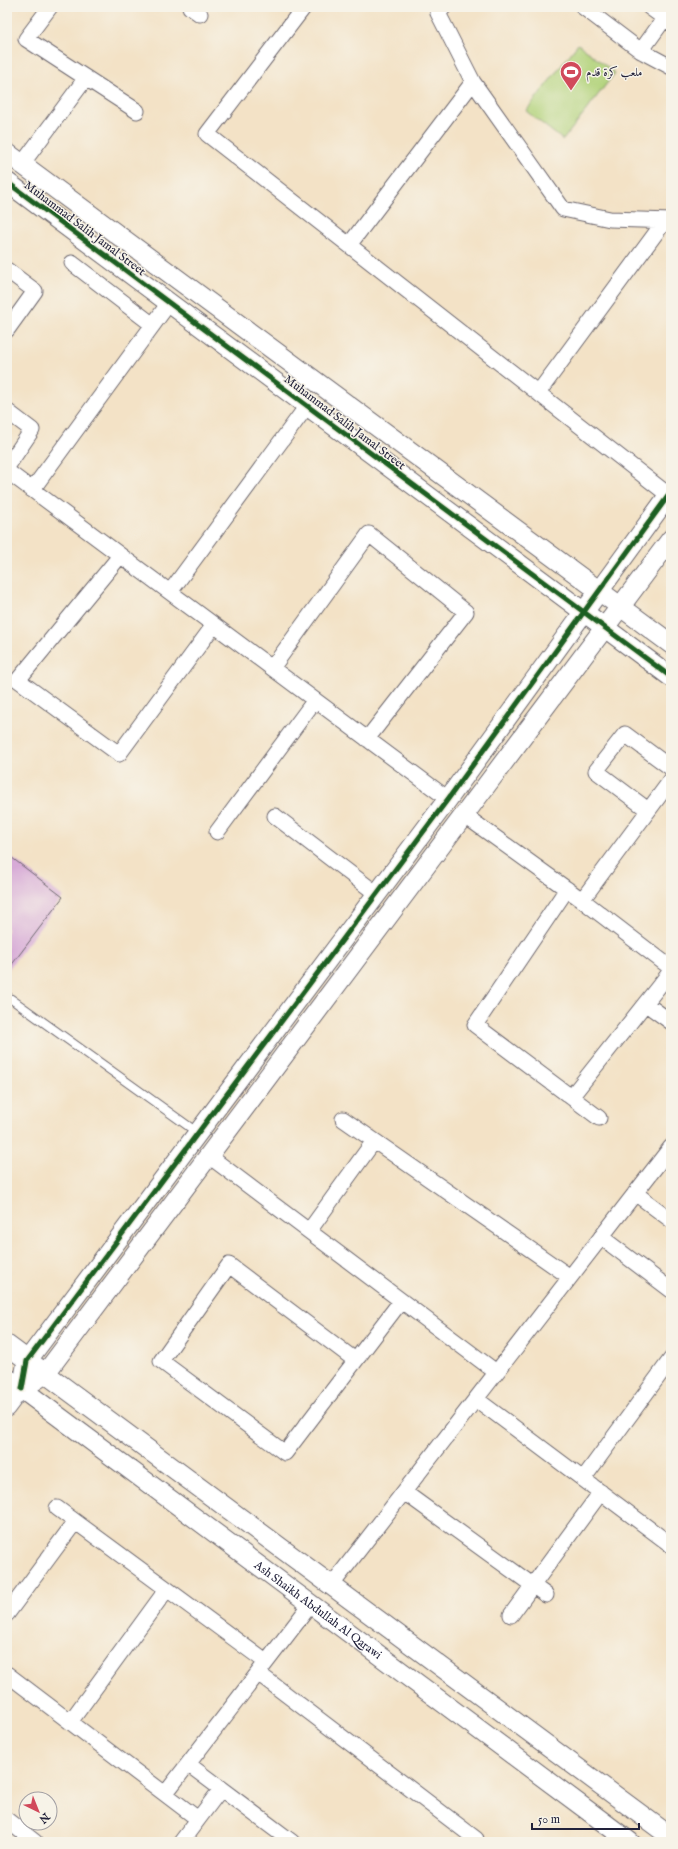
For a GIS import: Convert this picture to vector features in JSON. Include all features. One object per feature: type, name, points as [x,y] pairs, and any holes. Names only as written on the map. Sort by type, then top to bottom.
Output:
[{"type":"street","points":[[50,7],[26,39],[137,111]]},
{"type":"street","points":[[22,1389],[27,1361],[448,799],[670,495],[207,134],[304,7]]},
{"type":"street","points":[[444,7],[438,13],[473,82],[563,209],[610,219],[668,222]]},
{"type":"street","points":[[582,7],[641,51],[671,67]]},
{"type":"street","points":[[641,51],[667,21],[649,7]]},
{"type":"street","points":[[22,164],[86,78]]},
{"type":"street","points":[[349,245],[473,82]]},
{"type":"street","name":"Muhammad Salih Jamal Street","points":[[7,153],[671,644]]},
{"type":"street","name":"Muhammad Salih Jamal Street","points":[[7,182],[671,677]]},
{"type":"street","points":[[538,393],[668,222]]},
{"type":"street","points":[[72,263],[153,325]]},
{"type":"street","points":[[7,270],[35,292],[7,330]]},
{"type":"street","points":[[32,490],[169,303]]},
{"type":"street","points":[[170,592],[307,406]]},
{"type":"street","points":[[7,411],[32,430],[7,467]]},
{"type":"street","points":[[7,471],[448,799]]},
{"type":"street","points":[[272,668],[370,534],[466,612],[367,739]]},
{"type":"street","points":[[7,1409],[22,1389],[45,1374],[671,539]]},
{"type":"street","points":[[120,556],[18,680],[119,754],[214,625]]},
{"type":"street","points":[[217,832],[314,700]]},
{"type":"street","points":[[648,810],[596,771],[625,734],[671,768]]},
{"type":"street","points":[[582,900],[671,780]]},
{"type":"street","points":[[464,815],[582,900],[671,969],[646,1004],[571,1097]]},
{"type":"street","points":[[275,816],[377,894]]},
{"type":"street","points":[[567,889],[475,1025],[599,1118]]},
{"type":"street","points":[[646,1004],[671,1022]]},
{"type":"street","points":[[343,1119],[570,1277]]},
{"type":"street","points":[[309,1231],[374,1141]]},
{"type":"street","points":[[331,1586],[671,1147]]},
{"type":"street","points":[[209,1156],[496,1372]]},
{"type":"street","points":[[635,1193],[671,1220]]},
{"type":"street","points":[[601,1237],[671,1290]]},
{"type":"street","points":[[356,1360],[229,1265],[162,1361],[285,1453],[356,1360],[401,1301]]},
{"type":"street","points":[[7,1346],[671,1837]]},
{"type":"street","points":[[583,1479],[671,1359]]},
{"type":"street","name":"Ash Shaikh Abdullah Al Qarawi","points":[[7,1378],[630,1842]]},
{"type":"street","points":[[476,1399],[671,1545]]},
{"type":"street","points":[[404,1492],[546,1594]]},
{"type":"street","points":[[511,1616],[600,1492]]},
{"type":"street","points":[[57,1508],[167,1589],[476,1839],[474,1842]]},
{"type":"street","points":[[7,1614],[75,1522]]},
{"type":"street","points":[[70,1722],[167,1589]]},
{"type":"street","points":[[165,1794],[310,1604]]},
{"type":"street","points":[[7,1674],[198,1819]]},
{"type":"street","points":[[188,1764],[292,1842]]},
{"type":"street","points":[[181,1842],[220,1789]]},
{"type":"street","points":[[7,1820],[35,1842]]},
{"type":"lane","points":[[7,996],[198,1133]]},
{"type":"green space","name":"ملعب كرة قدم","points":[[578,44],[615,73],[563,140],[526,111]]},
{"type":"building","points":[[7,854],[63,897],[7,971]]},
{"type":"cycle path","points":[[7,182],[671,677]]},
{"type":"cycle path","points":[[22,1389],[27,1361],[448,799],[671,492]]},
{"type":"place","name":"ملعب كرة قدم","points":[[571,92]]}]
